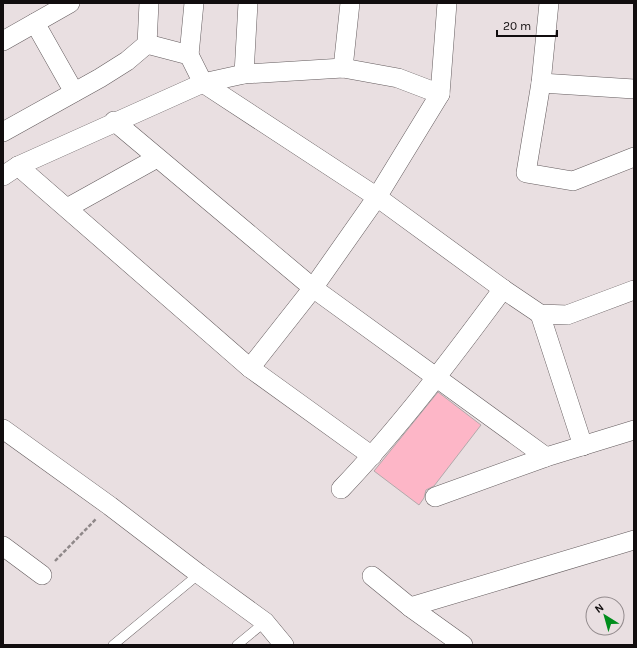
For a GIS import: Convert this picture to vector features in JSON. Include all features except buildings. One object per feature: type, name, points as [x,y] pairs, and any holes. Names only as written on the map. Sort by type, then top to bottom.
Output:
[{"type":"street","points":[[3,41],[70,3]]},
{"type":"street","points":[[3,132],[127,61],[147,44],[149,3]]},
{"type":"street","points":[[194,3],[189,55],[203,82],[377,197],[503,289],[540,314],[567,315],[634,290]]},
{"type":"street","points":[[244,74],[248,3]]},
{"type":"street","points":[[343,68],[350,3]]},
{"type":"street","points":[[250,368],[313,288],[377,197],[440,94],[447,3]]},
{"type":"street","points":[[549,3],[541,83],[526,174],[573,181],[634,157]]},
{"type":"street","points":[[35,23],[74,92]]},
{"type":"street","points":[[147,44],[189,55]]},
{"type":"street","points":[[11,171],[114,121],[203,82],[244,74],[343,68],[398,78],[440,94]]},
{"type":"street","points":[[541,83],[634,89]]},
{"type":"street","points":[[114,121],[313,288],[546,457]]},
{"type":"street","points":[[67,208],[157,158]]},
{"type":"street","points":[[11,171],[67,208],[250,368],[372,456]]},
{"type":"street","points":[[341,489],[372,456],[437,378],[503,289]]},
{"type":"street","points":[[540,314],[583,446]]},
{"type":"street","points":[[3,430],[110,506],[265,622],[284,645]]},
{"type":"street","points":[[435,497],[546,457],[634,430]]},
{"type":"street","points":[[410,606],[634,540]]},
{"type":"street","points":[[3,546],[42,574]]},
{"type":"street","points":[[372,576],[463,645]]},
{"type":"lane","points":[[113,645],[199,574]]},
{"type":"lane","points":[[238,645],[265,622]]},
{"type":"path","points":[[42,574],[110,506]]}]
